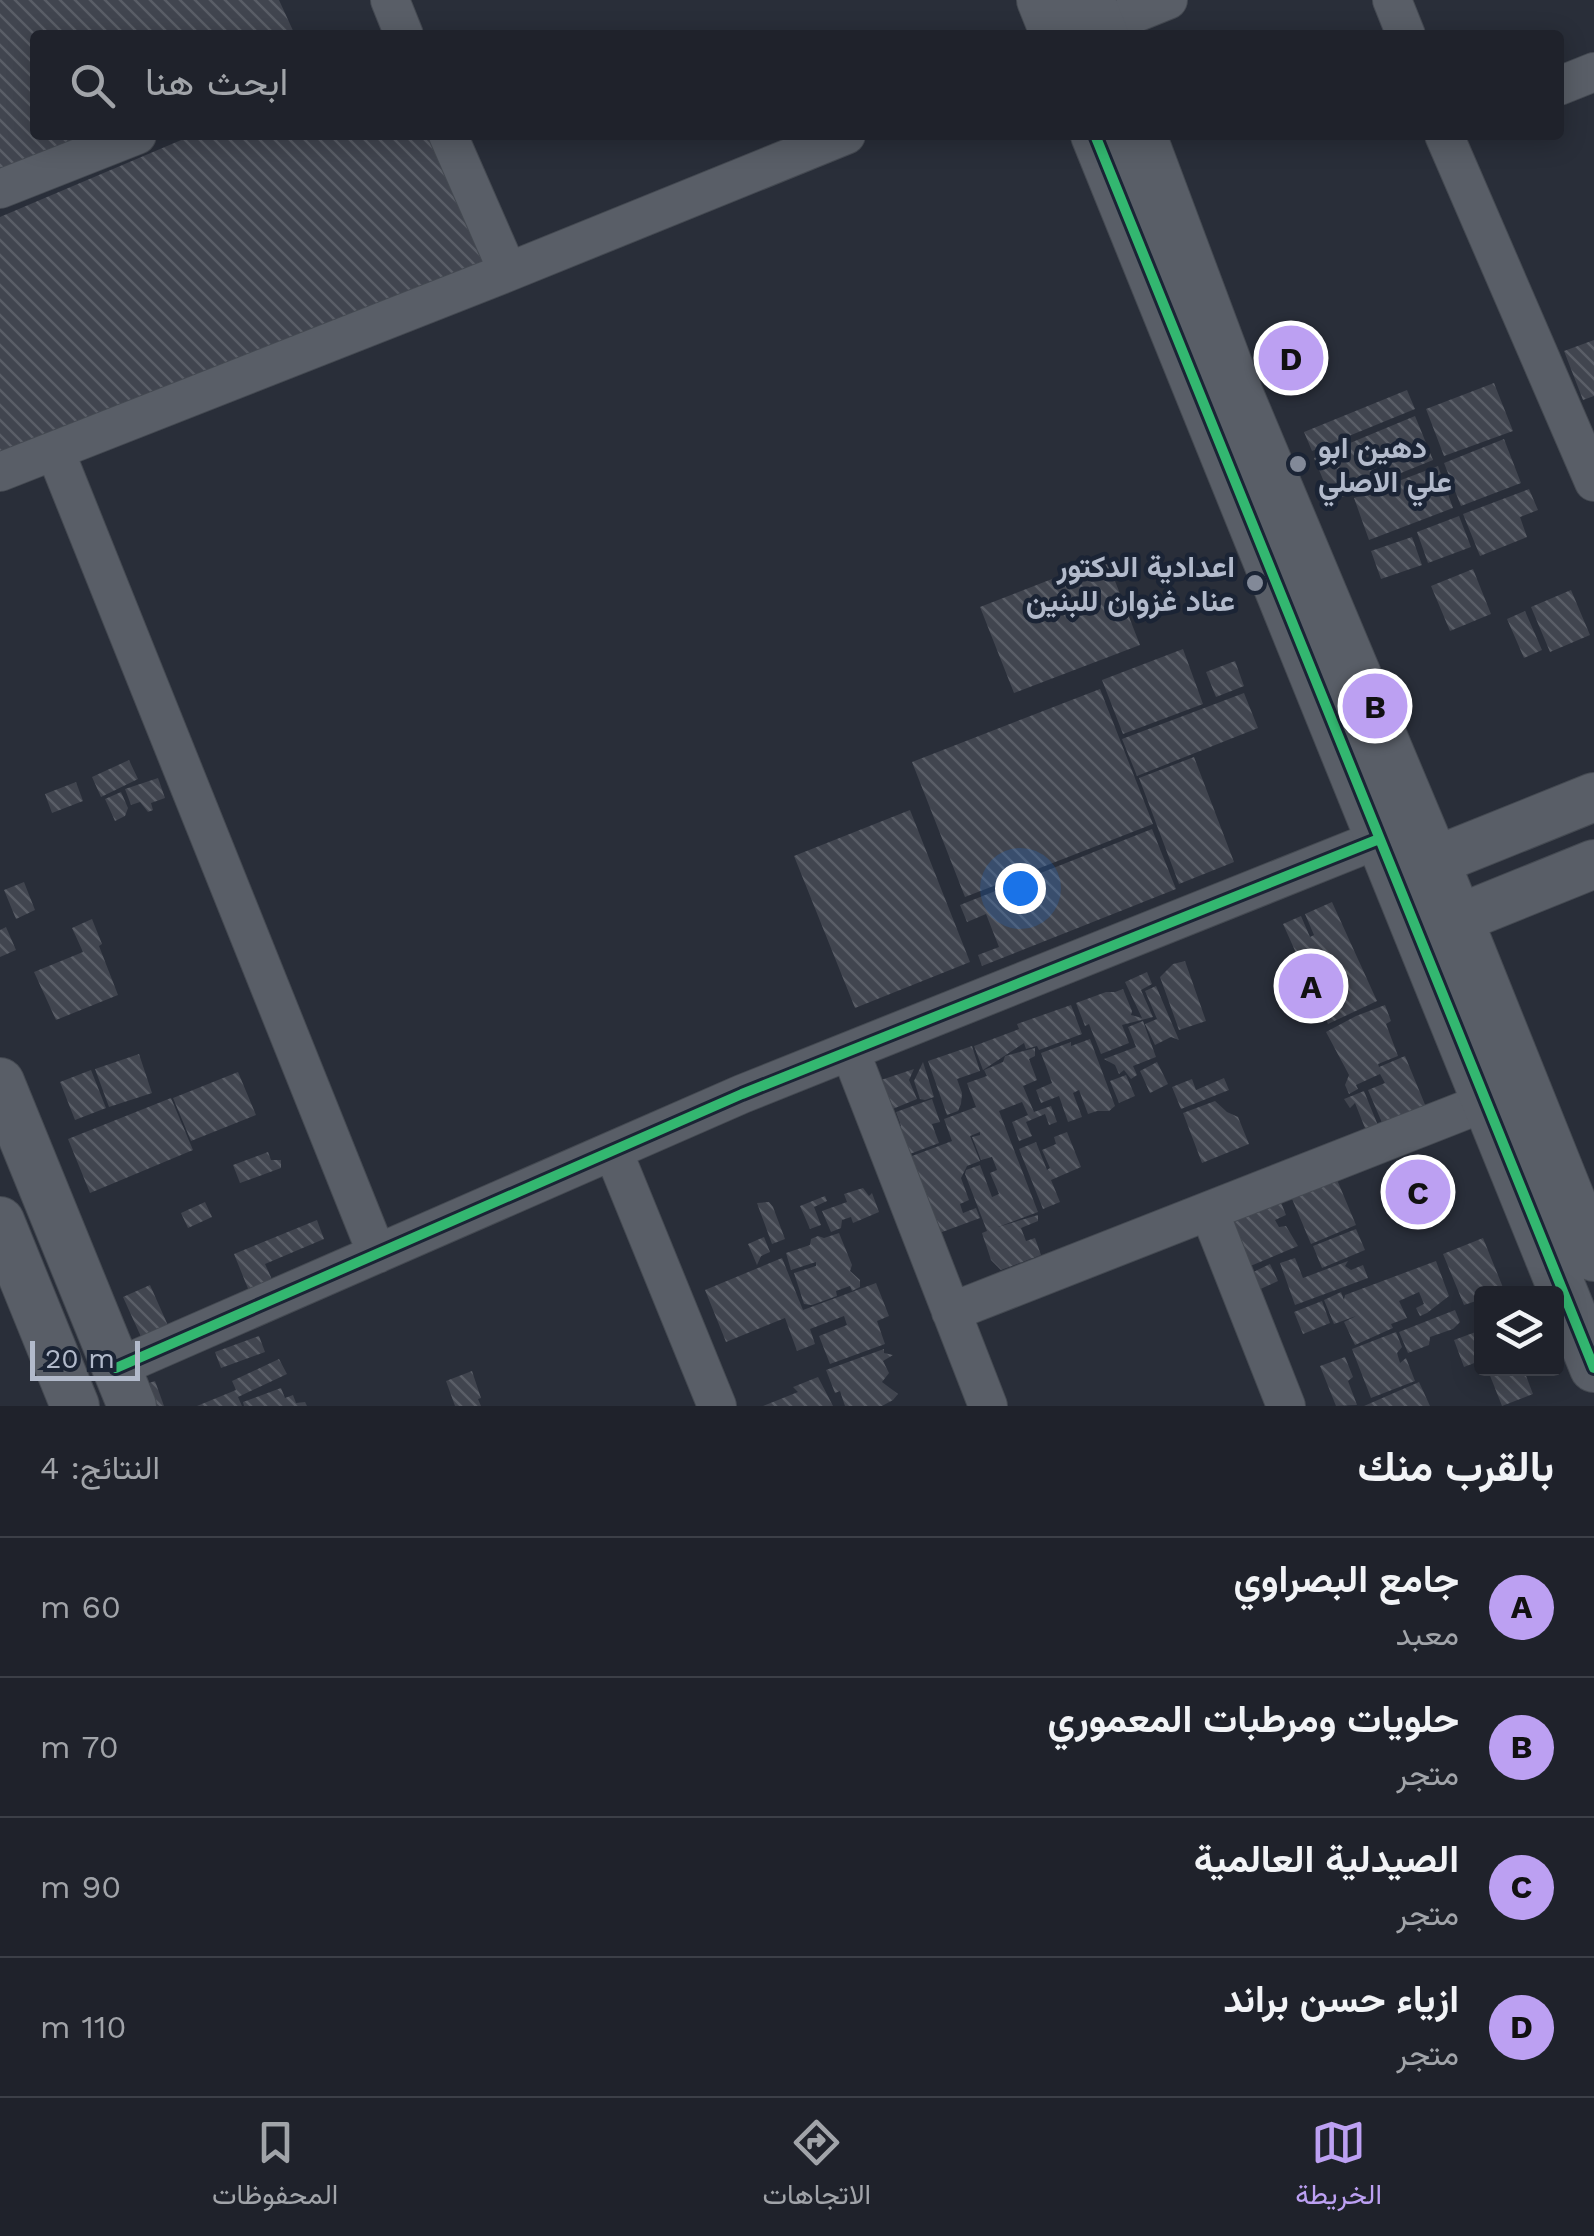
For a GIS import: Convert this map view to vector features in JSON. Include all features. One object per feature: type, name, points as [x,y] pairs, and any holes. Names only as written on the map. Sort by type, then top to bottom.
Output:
[{"type":"street","points":[[1040,0],[1053,30]]},
{"type":"street","points":[[1098,21],[1168,0]]},
{"type":"street","points":[[1392,0],[1404,30]]},
{"type":"street","points":[[1564,84],[1594,72]]},
{"type":"street","points":[[0,189],[124,140]]},
{"type":"street","points":[[450,140],[508,272]]},
{"type":"street","points":[[0,472],[834,140]]},
{"type":"street","points":[[1097,140],[1209,368],[1245,456],[1435,862],[1594,1258]]},
{"type":"street","points":[[1143,140],[1209,368]]},
{"type":"street","points":[[1446,140],[1594,482]]},
{"type":"street","points":[[54,451],[377,1254]]},
{"type":"street","points":[[1245,456],[1379,839],[1594,1368]]},
{"type":"street","points":[[1435,862],[1594,797]]},
{"type":"street","points":[[1528,824],[1525,861],[1546,884]]},
{"type":"street","points":[[0,1082],[124,1387],[377,1254],[850,1051],[1379,839]]},
{"type":"street","points":[[1458,919],[1594,864]]},
{"type":"street","points":[[850,1051],[988,1406]]},
{"type":"street","points":[[952,1312],[1486,1102]]},
{"type":"street","points":[[613,1151],[717,1406]]},
{"type":"street","points":[[1209,1211],[1286,1406]]},
{"type":"street","points":[[0,1222],[75,1406]]},
{"type":"building","points":[[0,0],[279,0],[293,30],[30,30],[30,140],[93,140],[0,178]]},
{"type":"building","points":[[181,140],[432,140],[495,277],[0,472],[0,217]]},
{"type":"building","points":[[1594,340],[1594,396],[1583,400],[1564,351]]},
{"type":"building","points":[[1494,383],[1513,431],[1444,456],[1426,409]]},
{"type":"building","points":[[1407,390],[1415,409],[1312,451],[1304,432]]},
{"type":"building","points":[[1415,416],[1433,460],[1332,501],[1314,458]]},
{"type":"building","points":[[1504,439],[1521,483],[1461,506],[1444,463]]},
{"type":"building","points":[[1438,466],[1453,508],[1369,540],[1354,498]]},
{"type":"building","points":[[1529,489],[1538,510],[1520,517],[1527,537],[1480,556],[1463,514]]},
{"type":"building","points":[[1459,516],[1471,547],[1428,563],[1417,532]]},
{"type":"building","points":[[1412,537],[1422,565],[1381,579],[1371,551]]},
{"type":"building","points":[[1106,558],[1140,645],[1014,693],[980,607]]},
{"type":"building","points":[[1473,569],[1491,614],[1450,631],[1431,586]]},
{"type":"building","points":[[1571,590],[1590,635],[1550,652],[1531,607]]},
{"type":"building","points":[[1525,611],[1542,650],[1524,658],[1507,619]]},
{"type":"building","points":[[1183,649],[1203,704],[1123,734],[1102,680]]},
{"type":"building","points":[[1235,661],[1244,686],[1216,697],[1206,672]]},
{"type":"building","points":[[1100,689],[1153,824],[965,897],[912,762]]},
{"type":"building","points":[[1244,693],[1258,728],[1137,776],[1122,739]]},
{"type":"building","points":[[1194,757],[1234,862],[1179,884],[1139,778]]},
{"type":"building","points":[[129,760],[138,779],[101,797],[92,777]]},
{"type":"building","points":[[158,778],[165,798],[151,803],[153,810],[148,812],[140,802],[131,805],[125,789]]},
{"type":"building","points":[[76,782],[83,801],[52,813],[45,794]]},
{"type":"building","points":[[121,792],[128,808],[125,816],[115,821],[105,799]]},
{"type":"building","points":[[910,810],[970,962],[855,1008],[794,856]]},
{"type":"building","points":[[1152,829],[1176,889],[982,966],[978,955],[999,947],[986,914],[967,922],[960,905]]},
{"type":"building","points":[[24,882],[35,910],[16,919],[4,890]]},
{"type":"building","points":[[1332,902],[1377,1001],[1328,1024],[1283,924],[1301,916],[1310,937],[1314,935],[1305,914]]},
{"type":"building","points":[[92,919],[118,995],[56,1020],[34,972],[83,952],[72,928]]},
{"type":"building","points":[[6,927],[16,950],[0,957],[0,930]]},
{"type":"building","points":[[1185,961],[1206,1021],[1179,1030],[1160,977],[1173,964]]},
{"type":"building","points":[[1147,972],[1152,984],[1141,990],[1153,1017],[1122,1025],[1129,1043],[1101,1054],[1076,1003],[1123,989],[1131,1015],[1142,1018],[1125,982]]},
{"type":"building","points":[[1156,986],[1179,1040],[1171,1037],[1155,1045],[1145,1024],[1157,1019],[1145,991]]},
{"type":"building","points":[[1071,1005],[1082,1034],[1039,1050],[1037,1046],[1026,1049],[1024,1043],[983,1070],[974,1046],[1019,1029],[1017,1024]]},
{"type":"building","points":[[1385,1005],[1391,1021],[1386,1024],[1398,1056],[1378,1064],[1379,1067],[1405,1056],[1426,1107],[1383,1125],[1368,1090],[1385,1083],[1380,1074],[1356,1085],[1358,1089],[1349,1094],[1345,1085],[1349,1075],[1326,1032]]},
{"type":"building","points":[[1143,1021],[1156,1057],[1133,1066],[1137,1075],[1131,1079],[1124,1070],[1119,1074],[1115,1065],[1104,1059],[1136,1047],[1128,1027]]},
{"type":"building","points":[[1090,1039],[1115,1106],[1109,1111],[1088,1114],[1079,1090],[1073,1093],[1082,1117],[1068,1122],[1059,1096],[1041,1103],[1036,1090],[1052,1083],[1041,1053]]},
{"type":"building","points":[[972,1046],[980,1071],[957,1079],[961,1104],[958,1111],[947,1115],[928,1061]]},
{"type":"building","points":[[1035,1048],[1035,1056],[1029,1059],[1037,1080],[1023,1086],[1034,1112],[1051,1106],[1057,1122],[1049,1125],[1045,1114],[1026,1122],[1032,1136],[1019,1141],[1012,1122],[1028,1115],[1022,1102],[999,1111],[1038,1212],[998,1227],[1038,1215],[1038,1221],[1021,1228],[1026,1241],[1035,1238],[1041,1255],[1001,1270],[991,1260],[982,1233],[987,1231],[965,1174],[980,1165],[992,1197],[999,1194],[990,1173],[997,1170],[992,1157],[981,1160],[972,1137],[980,1132],[970,1136],[980,1161],[967,1166],[961,1178],[969,1200],[960,1204],[963,1213],[976,1208],[980,1218],[926,1238],[896,1162],[952,1141],[944,1119],[976,1107],[967,1083],[987,1076],[984,1070],[1003,1062],[1005,1056]]},
{"type":"building","points":[[139,1054],[152,1093],[109,1107],[95,1069]]},
{"type":"building","points":[[923,1062],[934,1097],[925,1100],[920,1099],[914,1081]]},
{"type":"building","points":[[1157,1062],[1168,1084],[1150,1093],[1140,1071]]},
{"type":"building","points":[[914,1069],[909,1080],[917,1099],[878,1115],[878,1081]]},
{"type":"building","points":[[91,1070],[106,1108],[75,1120],[60,1082]]},
{"type":"building","points":[[238,1072],[256,1115],[191,1141],[173,1098]]},
{"type":"building","points":[[1126,1075],[1135,1096],[1119,1103],[1110,1081]]},
{"type":"building","points":[[1224,1078],[1229,1090],[1181,1109],[1172,1087],[1192,1079],[1196,1090]]},
{"type":"building","points":[[1364,1091],[1379,1128],[1367,1133],[1355,1103],[1350,1108],[1344,1099]]},
{"type":"building","points":[[171,1098],[193,1150],[90,1193],[68,1139]]},
{"type":"building","points":[[932,1099],[940,1122],[932,1124],[939,1143],[894,1160],[883,1133],[901,1126],[896,1112]]},
{"type":"building","points":[[1215,1101],[1238,1117],[1249,1144],[1202,1163],[1183,1113]]},
{"type":"building","points":[[1067,1132],[1081,1167],[1051,1180],[1060,1202],[1043,1209],[1019,1149],[1036,1142],[1047,1170],[1050,1168],[1042,1150],[1056,1144],[1054,1137]]},
{"type":"building","points":[[268,1152],[271,1160],[281,1160],[281,1168],[240,1183],[233,1165]]},
{"type":"building","points":[[1335,1175],[1356,1225],[1311,1244],[1290,1194]]},
{"type":"building","points":[[863,1188],[869,1196],[872,1193],[879,1212],[853,1223],[851,1217],[842,1220],[841,1228],[831,1232],[822,1211],[847,1202],[844,1194]]},
{"type":"building","points":[[825,1196],[827,1201],[814,1207],[821,1225],[810,1229],[800,1206]]},
{"type":"building","points":[[1280,1200],[1286,1215],[1275,1220],[1279,1227],[1286,1226],[1298,1246],[1248,1267],[1229,1221]]},
{"type":"building","points":[[205,1202],[212,1217],[188,1228],[181,1213]]},
{"type":"building","points":[[769,1202],[785,1239],[772,1244],[757,1203]]},
{"type":"building","points":[[317,1220],[324,1239],[265,1264],[275,1286],[251,1296],[234,1254]]},
{"type":"building","points":[[1356,1229],[1365,1250],[1322,1268],[1313,1246]]},
{"type":"building","points":[[839,1233],[852,1265],[850,1271],[860,1280],[860,1287],[852,1291],[850,1286],[836,1291],[837,1296],[804,1304],[794,1273],[816,1266],[816,1262],[791,1270],[786,1253],[810,1245],[811,1239],[818,1236]]},
{"type":"building","points":[[764,1237],[770,1252],[761,1256],[757,1265],[748,1244]]},
{"type":"building","points":[[1483,1238],[1502,1286],[1474,1286],[1474,1302],[1464,1305],[1443,1254]]},
{"type":"building","points":[[782,1258],[803,1310],[876,1283],[889,1316],[877,1321],[885,1344],[830,1364],[819,1336],[847,1325],[844,1316],[810,1329],[815,1344],[797,1351],[785,1318],[726,1342],[705,1290]]},
{"type":"building","points":[[1295,1258],[1303,1278],[1348,1261],[1345,1266],[1351,1270],[1363,1265],[1368,1278],[1295,1305],[1280,1263]]},
{"type":"building","points":[[1436,1261],[1449,1296],[1427,1313],[1420,1316],[1416,1308],[1424,1304],[1419,1292],[1399,1301],[1407,1318],[1355,1345],[1344,1322],[1356,1316],[1334,1324],[1324,1300],[1341,1292],[1344,1300],[1345,1295]]},
{"type":"building","points":[[1270,1264],[1278,1281],[1254,1292],[1245,1276]]},
{"type":"building","points":[[150,1285],[174,1339],[147,1350],[123,1297]]},
{"type":"building","points":[[1322,1301],[1330,1323],[1303,1334],[1294,1312]]},
{"type":"building","points":[[1455,1310],[1460,1322],[1453,1329],[1430,1337],[1429,1345],[1408,1353],[1399,1332]]},
{"type":"building","points":[[1396,1332],[1402,1347],[1397,1353],[1400,1363],[1406,1358],[1415,1381],[1371,1398],[1352,1349]]},
{"type":"building","points":[[1474,1333],[1474,1363],[1464,1367],[1454,1340]]},
{"type":"building","points":[[259,1336],[265,1352],[221,1368],[215,1352]]},
{"type":"building","points":[[884,1349],[884,1353],[893,1355],[883,1361],[889,1373],[882,1382],[898,1394],[882,1406],[845,1406],[826,1370]]},
{"type":"building","points":[[1345,1357],[1357,1405],[1336,1406],[1320,1366]]},
{"type":"building","points":[[279,1359],[287,1374],[238,1397],[242,1406],[197,1406],[236,1390],[232,1381]]},
{"type":"building","points":[[472,1371],[481,1406],[455,1406],[446,1381]]},
{"type":"building","points":[[1490,1376],[1526,1376],[1533,1394],[1502,1406]]},
{"type":"building","points":[[818,1377],[833,1406],[763,1406],[798,1392],[793,1387]]},
{"type":"building","points":[[155,1381],[164,1406],[150,1406],[143,1385]]},
{"type":"building","points":[[1419,1382],[1430,1406],[1364,1406]]},
{"type":"building","points":[[281,1388],[285,1398],[293,1395],[296,1403],[305,1402],[307,1406],[244,1406],[243,1402]]},
{"type":"cycle path","points":[[1097,140],[1594,1368]]},
{"type":"cycle path","points":[[116,1368],[742,1094],[1379,839]]},
{"type":"place","name":"ازياء حسن براند","points":[[1291,358]]},
{"type":"place","name":"دهين ابو علي الاصلي","points":[[1298,464]]},
{"type":"place","name":"اعدادية الدكتور عناد غزوان للبنين","points":[[1255,583]]},
{"type":"place","name":"حلويات ومرطبات المعموري","points":[[1375,706]]},
{"type":"place","name":"جامع البصراوي","points":[[1311,986]]},
{"type":"place","name":"الصيدلية العالمية","points":[[1418,1192]]}]
